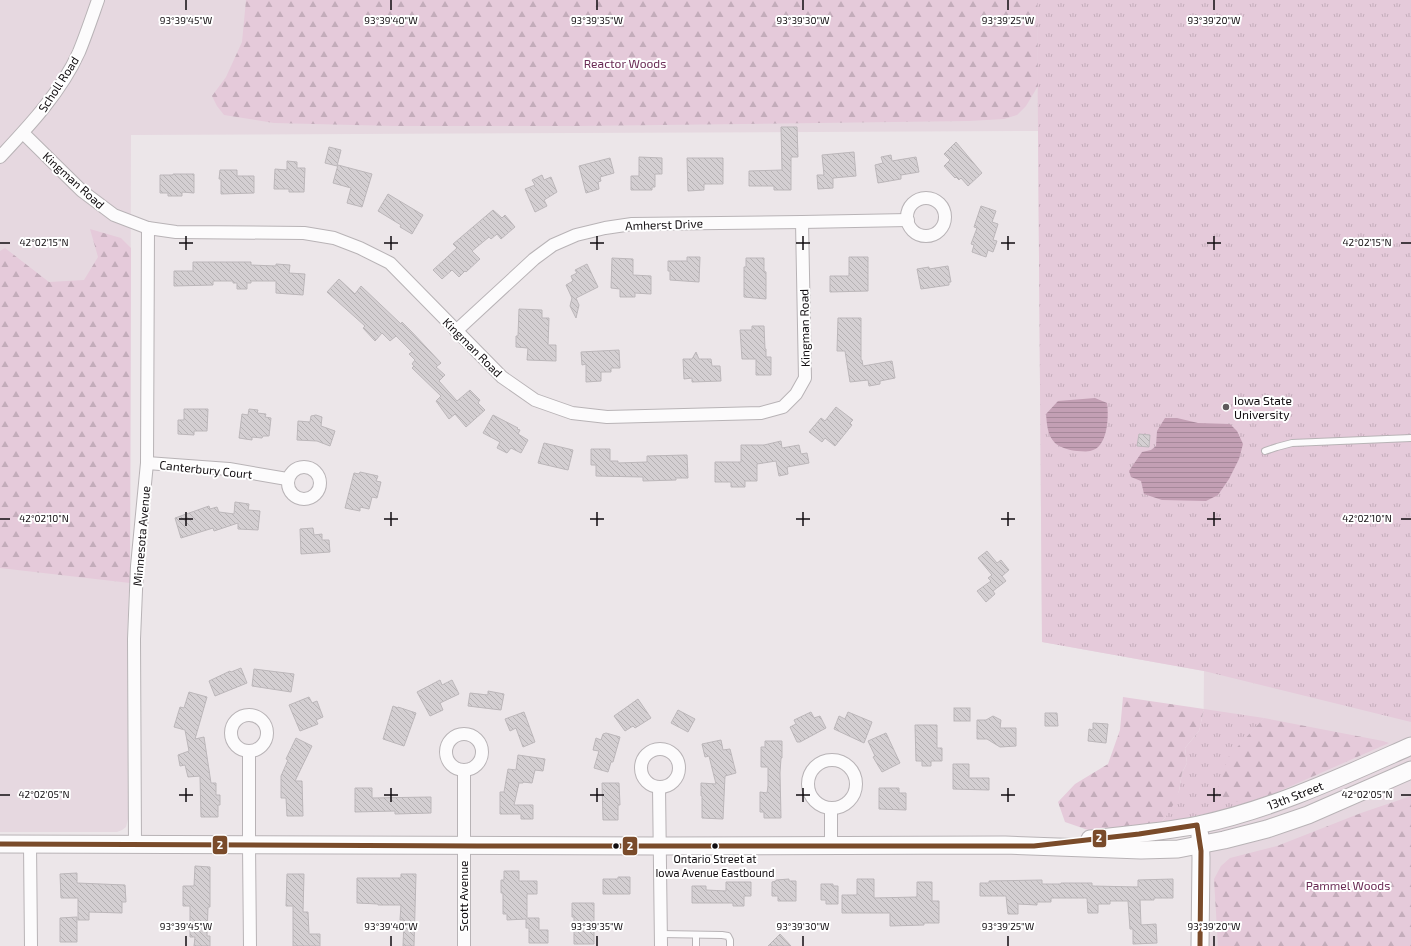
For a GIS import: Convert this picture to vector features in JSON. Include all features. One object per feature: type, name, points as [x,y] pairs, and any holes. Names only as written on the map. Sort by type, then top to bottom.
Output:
[{"type":"main road","name":"13th Street","points":[[1034,846],[1139,834],[1198,825],[1276,803],[1314,789],[1411,746]]},
{"type":"main road","name":"13th Street","points":[[1034,846],[1141,850],[1178,849],[1201,846],[1267,829],[1308,815],[1411,770]]},
{"type":"main road","points":[[1198,825],[1201,846],[1200,946]]},
{"type":"main road","points":[[0,844],[249,846],[1034,846]]},
{"type":"street","name":"Scholl Road","points":[[0,156],[23,133],[44,108],[64,80],[79,52],[98,0]]},
{"type":"street","name":"Kingman Road","points":[[23,133],[82,191],[114,215],[148,228],[176,232],[304,233],[334,238],[360,248],[390,263],[502,377],[536,400],[572,413],[607,417],[761,413],[783,407],[796,394],[805,378],[802,222]]},
{"type":"street","name":"Amherst Drive","points":[[456,331],[534,259],[553,245],[576,235],[632,224],[908,220]]},
{"type":"street","name":"Minnesota Avenue","points":[[135,845],[134,639],[137,566],[147,463],[148,228]]},
{"type":"street","name":"Canterbury Court","points":[[147,463],[229,469],[287,480]]},
{"type":"street","points":[[249,751],[250,946]]},
{"type":"street","points":[[838,760],[845,763],[850,768],[856,782],[856,790],[848,802],[841,806],[831,808],[819,804],[813,799],[808,786],[808,778],[816,765],[823,761],[838,760]]},
{"type":"street","name":"Scott Avenue","points":[[464,770],[464,946]]},
{"type":"street","points":[[659,787],[661,940]]},
{"type":"street","points":[[831,808],[831,845]]},
{"type":"street","points":[[30,844],[31,946]]},
{"type":"lane","points":[[1264,452],[1292,443],[1411,438]]},
{"type":"lane","points":[[661,940],[696,935],[722,935],[728,936],[730,946]]},
{"type":"lane","points":[[696,935],[696,946]]},
{"type":"shaded area","name":"Iowa State University","points":[[0,0],[1411,0],[1411,946],[1201,946],[1204,671],[1042,642],[1038,131],[131,135],[130,565],[127,639],[128,819],[126,827],[117,832],[0,832]]},
{"type":"shaded area","points":[[1095,398],[1107,403],[1108,416],[1106,431],[1101,444],[1096,449],[1090,451],[1074,451],[1068,450],[1055,443],[1049,433],[1046,414],[1058,401]]},
{"type":"shaded area","points":[[1165,418],[1177,418],[1198,423],[1230,424],[1237,431],[1243,444],[1239,459],[1229,479],[1218,495],[1206,501],[1162,500],[1144,494],[1141,481],[1131,477],[1129,471],[1142,452],[1151,450],[1156,446],[1157,431]]},
{"type":"green space","name":"Reactor Woods","points":[[246,0],[1037,0],[1038,86],[1026,106],[1017,115],[1004,119],[969,121],[579,126],[393,126],[274,123],[224,115],[212,96],[226,77],[242,42]]},
{"type":"green space","points":[[1037,0],[1411,0],[1411,722],[1204,671],[1042,642]]},
{"type":"green space","points":[[90,229],[121,238],[131,248],[130,583],[0,568],[0,251],[5,248],[49,282],[84,280],[98,257]]},
{"type":"green space","points":[[1123,697],[1204,709],[1199,731],[1185,748],[1187,763],[1182,773],[1179,791],[1175,802],[1165,818],[1159,824],[1088,830],[1065,822],[1058,802],[1075,784],[1108,764],[1120,730]]},
{"type":"green space","points":[[1204,709],[1264,718],[1229,757],[1259,800],[1232,808],[1159,824],[1165,818],[1179,791],[1182,773],[1187,763],[1185,748],[1199,731]]},
{"type":"green space","points":[[1264,718],[1389,743],[1259,800],[1234,802],[1221,798],[1218,786],[1229,756]]},
{"type":"green space","name":"Pammel Woods","points":[[1411,796],[1411,946],[1218,946],[1214,879],[1221,866],[1230,858],[1277,846],[1361,813]]},
{"type":"building","points":[[781,127],[797,127],[798,157],[791,157],[791,190],[774,190],[774,186],[749,186],[749,171],[782,170]]},
{"type":"building","points":[[956,142],[982,173],[968,186],[961,178],[959,180],[956,177],[955,178],[944,166],[950,160],[944,154]]},
{"type":"building","points":[[329,147],[341,150],[337,166],[325,163]]},
{"type":"building","points":[[854,152],[856,176],[833,178],[833,188],[818,189],[817,175],[824,175],[822,155]]},
{"type":"building","points":[[891,155],[892,161],[916,157],[919,172],[901,175],[901,179],[878,183],[875,165],[883,163],[881,157]]},
{"type":"building","points":[[639,157],[662,158],[662,174],[655,174],[655,187],[652,187],[652,190],[631,190],[631,176],[639,176]]},
{"type":"building","points":[[610,158],[614,173],[600,177],[601,181],[598,182],[599,189],[586,193],[579,166]]},
{"type":"building","points":[[687,158],[723,158],[723,184],[704,184],[704,190],[688,191]]},
{"type":"building","points":[[287,161],[297,162],[297,168],[305,168],[304,192],[289,192],[289,189],[274,189],[275,169],[287,170]]},
{"type":"building","points":[[338,165],[372,174],[362,207],[347,203],[351,188],[333,183]]},
{"type":"building","points":[[220,170],[237,170],[237,176],[254,176],[254,193],[221,194],[221,179],[219,179]]},
{"type":"building","points":[[194,174],[194,193],[182,192],[182,196],[168,196],[168,193],[160,193],[160,175]]},
{"type":"building","points":[[542,175],[544,180],[551,177],[557,192],[544,200],[547,206],[535,212],[525,189],[535,185],[532,180]]},
{"type":"building","points":[[388,194],[423,215],[412,234],[400,227],[401,225],[378,211]]},
{"type":"building","points":[[981,206],[996,211],[992,222],[998,224],[993,240],[997,241],[993,252],[988,250],[986,257],[972,252],[974,245],[971,244],[977,228],[974,227]]},
{"type":"building","points":[[493,210],[502,218],[505,215],[515,227],[501,239],[497,234],[491,239],[489,237],[472,251],[480,259],[459,277],[452,270],[442,279],[433,270],[457,248],[453,244]]},
{"type":"building","points":[[687,257],[700,257],[699,282],[670,280],[668,261],[687,261]]},
{"type":"building","points":[[849,257],[868,257],[868,291],[830,292],[830,276],[849,276]]},
{"type":"building","points":[[612,258],[633,259],[633,275],[651,276],[651,294],[635,293],[635,297],[620,297],[620,289],[611,288]]},
{"type":"building","points":[[746,258],[764,258],[764,271],[766,272],[766,299],[744,297],[744,267],[746,267]]},
{"type":"building","points":[[193,262],[251,262],[251,265],[290,265],[289,273],[305,274],[303,295],[276,293],[276,281],[251,281],[251,283],[247,283],[247,289],[237,289],[237,283],[233,283],[233,281],[213,281],[213,285],[174,286],[174,271],[193,271]]},
{"type":"building","points":[[587,264],[598,287],[576,298],[579,305],[576,318],[570,306],[572,298],[566,285],[573,281],[571,276],[577,273],[575,270]]},
{"type":"building","points":[[948,266],[951,282],[949,282],[949,285],[921,289],[917,269]]},
{"type":"building","points":[[339,279],[355,294],[361,286],[401,324],[402,322],[411,331],[441,363],[436,367],[445,375],[439,381],[457,401],[470,390],[480,400],[478,403],[485,410],[466,427],[455,414],[449,419],[436,401],[441,396],[412,368],[414,366],[412,364],[415,360],[409,354],[412,352],[396,336],[390,341],[382,333],[375,341],[363,328],[365,326],[327,292]]},
{"type":"building","points":[[519,309],[542,310],[542,318],[549,318],[548,345],[556,345],[556,361],[527,360],[528,348],[516,347]]},
{"type":"building","points":[[838,318],[861,318],[861,360],[863,366],[892,361],[895,378],[880,381],[880,384],[869,386],[868,380],[850,382],[845,351],[837,351]]},
{"type":"building","points":[[752,326],[764,326],[766,357],[771,357],[771,375],[756,375],[756,359],[742,359],[740,330],[752,330]]},
{"type":"building","points":[[619,350],[620,368],[611,368],[611,372],[601,372],[601,381],[586,382],[586,364],[582,365],[581,352]]},
{"type":"building","points":[[696,352],[699,359],[711,359],[712,366],[720,366],[721,381],[692,382],[692,378],[684,379],[683,359],[692,359]]},
{"type":"building","points":[[836,407],[853,420],[850,423],[852,425],[835,446],[825,438],[822,442],[809,432],[821,418],[825,421]]},
{"type":"building","points":[[184,409],[208,409],[207,431],[194,431],[194,435],[178,434],[178,420],[184,420]]},
{"type":"building","points":[[249,409],[258,410],[257,413],[266,414],[265,417],[271,418],[269,436],[263,436],[262,438],[252,437],[252,440],[239,438],[242,414],[248,415]]},
{"type":"building","points":[[316,415],[322,417],[321,426],[335,431],[330,446],[317,441],[297,440],[298,421],[310,422],[311,416]]},
{"type":"building","points":[[493,415],[518,428],[517,429],[520,430],[518,434],[528,440],[521,453],[511,448],[507,453],[497,448],[500,442],[483,433]]},
{"type":"building","points":[[1139,434],[1150,435],[1149,447],[1137,446]]},
{"type":"building","points":[[781,441],[782,448],[799,445],[801,454],[807,453],[809,463],[787,467],[788,474],[779,476],[776,461],[757,464],[757,481],[745,481],[745,487],[731,487],[731,482],[715,482],[715,462],[741,462],[741,445],[764,445]]},
{"type":"building","points":[[544,443],[573,450],[568,470],[538,463]]},
{"type":"building","points":[[591,449],[610,449],[610,461],[618,461],[618,463],[647,462],[647,456],[687,455],[688,478],[643,481],[643,477],[596,476],[596,465],[591,465]]},
{"type":"building","points":[[360,472],[378,476],[376,481],[381,482],[377,498],[372,497],[369,509],[360,507],[360,511],[345,508],[354,473],[359,474]]},
{"type":"building","points":[[235,502],[249,504],[248,510],[260,511],[258,530],[238,529],[238,523],[214,531],[213,528],[181,538],[175,518],[209,506],[210,509],[217,507],[219,512],[234,514]]},
{"type":"building","points":[[313,528],[314,535],[322,534],[322,540],[329,540],[330,552],[301,554],[300,529]]},
{"type":"building","points":[[987,551],[997,563],[1001,560],[1009,570],[1002,576],[1006,581],[993,591],[995,594],[986,602],[977,591],[991,581],[988,578],[992,575],[978,558]]},
{"type":"building","points":[[241,668],[247,683],[215,696],[209,681],[230,671],[231,672]]},
{"type":"building","points":[[254,669],[294,674],[291,692],[252,686]]},
{"type":"building","points":[[440,680],[442,685],[452,680],[459,694],[440,703],[443,710],[430,716],[417,692]]},
{"type":"building","points":[[488,691],[504,694],[501,710],[468,706],[470,693],[488,695]]},
{"type":"building","points":[[189,692],[207,697],[195,739],[204,737],[211,783],[216,783],[216,795],[220,795],[218,817],[201,817],[200,776],[188,777],[185,765],[180,766],[178,755],[189,751],[185,730],[174,727],[180,707],[184,708]]},
{"type":"building","points":[[309,697],[312,703],[317,701],[323,717],[316,720],[318,724],[300,731],[289,705]]},
{"type":"building","points":[[638,699],[651,718],[635,728],[633,726],[625,731],[614,716]]},
{"type":"building","points":[[393,706],[416,713],[404,746],[383,739]]},
{"type":"building","points":[[954,708],[970,708],[970,721],[954,721]]},
{"type":"building","points":[[678,710],[695,719],[688,732],[671,723]]},
{"type":"building","points":[[524,712],[535,742],[523,747],[516,728],[510,731],[505,719]]},
{"type":"building","points":[[811,712],[814,718],[820,716],[826,728],[800,742],[797,742],[790,727],[796,724],[794,720]]},
{"type":"building","points":[[848,712],[872,722],[864,743],[834,729],[839,716],[845,719]]},
{"type":"building","points":[[1045,713],[1057,713],[1058,726],[1045,726]]},
{"type":"building","points":[[993,716],[1001,720],[1000,728],[1016,728],[1016,746],[1000,747],[987,739],[977,739],[977,720],[986,720]]},
{"type":"building","points":[[1093,723],[1108,724],[1106,743],[1088,741],[1089,729],[1093,730]]},
{"type":"building","points":[[915,725],[937,725],[937,748],[942,748],[942,761],[931,761],[931,766],[922,766],[922,761],[916,761]]},
{"type":"building","points":[[606,733],[620,737],[613,762],[611,762],[608,772],[594,768],[599,751],[593,750],[596,738],[601,740],[603,734]]},
{"type":"building","points":[[886,733],[900,763],[882,772],[873,757],[875,756],[868,741]]},
{"type":"building","points":[[296,738],[312,746],[295,781],[302,781],[303,816],[287,816],[286,798],[281,798],[281,776],[288,760],[286,759]]},
{"type":"building","points":[[721,740],[723,750],[730,749],[736,773],[725,776],[723,819],[702,818],[701,783],[716,784],[709,756],[705,757],[702,744]]},
{"type":"building","points":[[765,741],[782,741],[780,773],[781,818],[764,818],[764,812],[760,812],[760,792],[767,793],[768,786],[768,767],[761,767],[761,747],[765,747]]},
{"type":"building","points":[[518,755],[545,759],[543,771],[535,770],[532,783],[519,783],[514,805],[533,805],[533,819],[521,819],[521,814],[500,814],[500,792],[504,792],[508,769],[516,770]]},
{"type":"building","points":[[953,764],[969,764],[969,778],[989,778],[989,790],[953,789]]},
{"type":"building","points":[[602,783],[619,783],[620,805],[618,805],[618,820],[603,820]]},
{"type":"building","points":[[355,788],[372,788],[372,798],[431,797],[431,813],[395,814],[395,811],[355,812]]},
{"type":"building","points":[[879,788],[899,788],[899,793],[906,793],[906,810],[879,809]]},
{"type":"building","points":[[195,866],[210,867],[210,907],[208,907],[207,936],[210,936],[210,946],[194,946],[195,937],[190,937],[190,906],[183,906],[183,886],[194,886]]},
{"type":"building","points":[[504,871],[519,871],[519,881],[537,881],[537,894],[527,894],[527,918],[539,918],[539,930],[548,930],[548,943],[529,943],[529,928],[526,928],[526,919],[507,920],[507,914],[503,914],[503,893],[501,893],[501,880],[504,880]]},
{"type":"building","points":[[77,873],[77,883],[125,885],[126,902],[122,902],[122,913],[89,912],[89,920],[78,920],[78,898],[61,898],[60,874]]},
{"type":"building","points":[[287,874],[304,874],[303,912],[308,912],[309,934],[320,934],[320,946],[293,946],[293,906],[286,906]]},
{"type":"building","points":[[401,874],[416,874],[414,946],[403,946],[404,920],[400,920],[401,905],[357,903],[357,878],[401,878]]},
{"type":"building","points":[[618,877],[630,877],[630,894],[603,894],[603,879],[618,879]]},
{"type":"building","points":[[789,879],[789,881],[796,881],[796,901],[778,901],[778,896],[772,896],[772,882],[776,880]]},
{"type":"building","points":[[857,879],[874,879],[874,898],[917,897],[917,882],[932,882],[932,901],[939,901],[939,923],[890,926],[890,913],[842,913],[842,895],[857,895]]},
{"type":"building","points":[[1173,879],[1173,898],[1140,900],[1141,925],[1156,924],[1157,943],[1133,944],[1133,929],[1130,929],[1128,901],[1110,901],[1110,904],[1098,904],[1098,913],[1088,913],[1087,898],[1051,898],[1051,902],[1037,902],[1037,905],[1018,904],[1018,914],[1008,914],[1006,896],[980,896],[980,883],[989,883],[989,881],[1042,880],[1042,884],[1092,883],[1092,886],[1138,887],[1138,880]]},
{"type":"building","points":[[726,882],[751,882],[751,896],[744,896],[744,906],[733,906],[733,903],[692,903],[692,886],[706,886],[706,890],[726,891]]},
{"type":"building","points":[[821,884],[833,884],[833,886],[838,886],[838,904],[826,904],[826,900],[821,900]]},
{"type":"building","points":[[572,903],[594,903],[594,944],[574,944],[574,917],[572,917]]},
{"type":"building","points":[[77,917],[77,942],[60,942],[60,918]]},
{"type":"building","points":[[780,934],[791,946],[768,946]]},
{"type":"transit line","name":"2","points":[[0,844],[1034,846],[1139,834],[1197,825],[1201,851],[1200,946]]},
{"type":"place","name":"Iowa State University","points":[[1226,407]]},
{"type":"place","name":"Ontario Street at Iowa Avenue Eastbound","points":[[715,846]]}]
